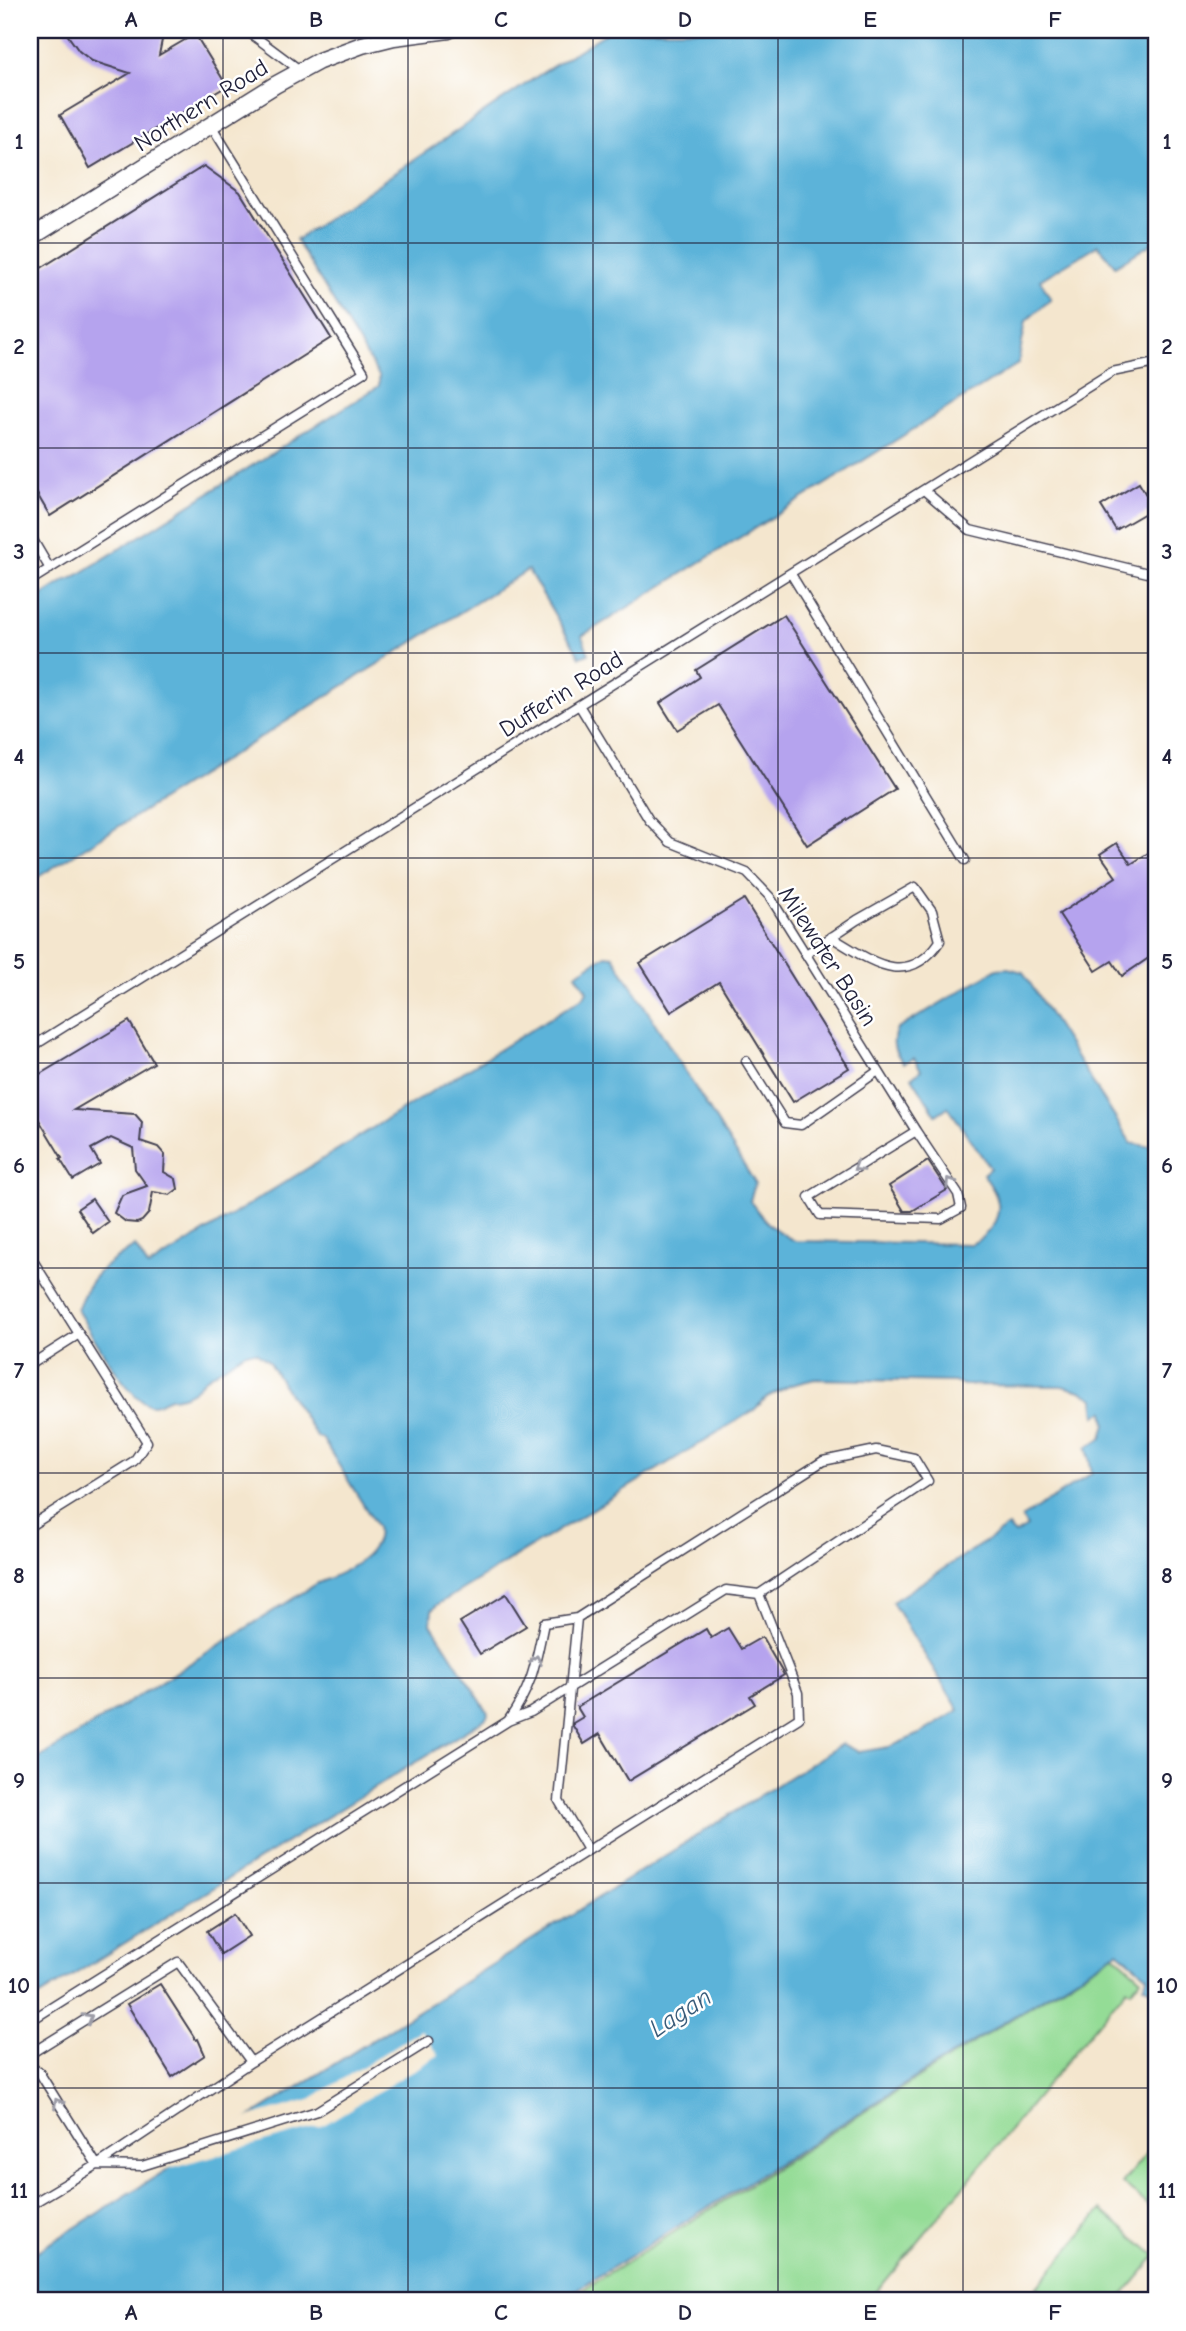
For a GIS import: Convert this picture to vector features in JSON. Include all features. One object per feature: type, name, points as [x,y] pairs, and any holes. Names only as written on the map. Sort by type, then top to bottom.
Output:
[{"type":"street","name":"Northern Road","points":[[30,238],[319,61],[362,45],[394,37],[449,30]]},
{"type":"lane","points":[[246,30],[301,71]]},
{"type":"lane","points":[[30,582],[364,372],[211,125]]},
{"type":"lane","name":"Dufferin Road","points":[[30,1048],[1112,372],[1156,363]]},
{"type":"lane","points":[[925,491],[970,530],[1156,575]]},
{"type":"lane","points":[[30,535],[51,569]]},
{"type":"lane","points":[[791,574],[965,860]]},
{"type":"lane","name":"Milewater Basin","points":[[579,705],[649,820],[663,835],[670,842],[747,873],[770,897],[958,1194],[961,1208],[941,1219],[820,1214],[808,1197],[916,1131]]},
{"type":"lane","points":[[806,954],[831,937],[915,887],[932,911],[940,941],[934,951],[916,964],[897,969],[873,963],[831,937]]},
{"type":"lane","points":[[747,1060],[785,1123],[800,1125],[878,1071]]},
{"type":"lane","points":[[30,1256],[147,1442],[134,1461],[30,1527]]},
{"type":"lane","points":[[30,1365],[79,1334]]},
{"type":"lane","points":[[30,2021],[508,1721],[531,1712],[726,1590],[759,1594],[928,1481],[914,1458],[876,1450],[823,1461],[577,1618],[544,1623],[533,1677],[525,1697],[508,1721]]},
{"type":"lane","points":[[30,2205],[97,2165],[251,2062],[799,1718],[798,1693],[759,1594]]},
{"type":"lane","points":[[577,1618],[559,1801],[589,1850]]},
{"type":"lane","points":[[30,2054],[178,1962],[251,2062]]},
{"type":"lane","points":[[97,2165],[142,2166],[317,2111],[429,2041]]},
{"type":"lane","points":[[30,2066],[38,2072],[97,2165]]},
{"type":"green space","points":[[1114,1954],[1141,1978],[1131,1991],[1127,1988],[869,2301],[565,2301]]},
{"type":"green space","points":[[1156,2141],[1156,2212],[1122,2183]]},
{"type":"green space","points":[[1101,2210],[1156,2256],[1118,2301],[1052,2301],[1036,2288]]},
{"type":"water","points":[[611,30],[1156,30],[1156,241],[1115,266],[1098,245],[1040,280],[1051,299],[1026,321],[1018,364],[582,636],[589,654],[580,657],[528,570],[30,882],[30,603],[379,386],[379,376],[296,240],[542,73]]},
{"type":"water","name":"Lagan","points":[[606,955],[613,956],[755,1183],[750,1201],[780,1233],[795,1241],[971,1244],[983,1237],[992,1226],[998,1213],[997,1199],[983,1174],[990,1168],[948,1107],[936,1115],[912,1077],[921,1070],[914,1058],[904,1063],[896,1051],[894,1040],[896,1030],[997,969],[1008,968],[1023,972],[1131,1143],[1156,1145],[1156,1992],[1143,1985],[1148,1976],[1118,1951],[558,2301],[30,2301],[30,2256],[842,1744],[859,1752],[889,1747],[920,1734],[959,1710],[892,1602],[1008,1527],[1015,1534],[1027,1527],[1022,1518],[1092,1473],[1087,1447],[1102,1438],[1106,1424],[1104,1411],[1096,1416],[1094,1399],[1081,1391],[1062,1386],[815,1379],[791,1385],[767,1397],[754,1410],[432,1610],[431,1624],[487,1711],[485,1719],[30,2002],[30,1764],[318,1583],[348,1569],[367,1555],[374,1547],[377,1537],[377,1527],[322,1438],[317,1437],[268,1361],[256,1352],[246,1352],[203,1380],[189,1393],[151,1405],[142,1401],[121,1379],[77,1310],[87,1288],[99,1272],[135,1246],[148,1267],[584,997],[587,991],[576,974]]},
{"type":"pier","points":[[421,2030],[439,2055],[322,2126],[163,2170],[246,2118],[309,2100]]},
{"type":"building","points":[[64,30],[164,30],[159,55],[195,34],[227,86],[90,168],[60,115],[130,73],[92,61],[79,51]]},
{"type":"building","points":[[204,166],[240,192],[331,338],[50,516],[30,482],[30,275]]},
{"type":"building","points":[[1139,483],[1154,508],[1116,530],[1101,506]]},
{"type":"building","points":[[784,615],[895,789],[807,845],[718,705],[677,730],[660,703],[700,677],[696,670]]},
{"type":"building","points":[[1117,843],[1131,864],[1156,848],[1156,953],[1122,976],[1112,961],[1096,971],[1059,914],[1116,877],[1100,854]]},
{"type":"building","points":[[744,899],[849,1068],[793,1102],[719,982],[671,1012],[640,963]]},
{"type":"building","points":[[129,1021],[154,1063],[74,1110],[135,1114],[142,1122],[140,1141],[158,1147],[165,1155],[164,1172],[176,1179],[178,1189],[170,1195],[153,1192],[149,1213],[137,1223],[126,1222],[114,1213],[122,1195],[147,1186],[135,1169],[133,1148],[111,1138],[91,1149],[100,1164],[73,1180],[30,1105],[30,1080]]},
{"type":"building","points":[[928,1161],[947,1190],[912,1211],[904,1211],[889,1186]]},
{"type":"building","points":[[92,1199],[108,1222],[93,1233],[77,1209]]},
{"type":"building","points":[[506,1594],[526,1626],[480,1654],[460,1622]]},
{"type":"building","points":[[728,1628],[741,1649],[762,1637],[784,1675],[750,1696],[755,1704],[628,1781],[600,1734],[584,1744],[573,1726],[573,1723],[583,1717],[577,1707],[706,1629],[711,1638]]},
{"type":"building","points":[[235,1913],[249,1936],[221,1954],[207,1931]]},
{"type":"building","points":[[160,1984],[196,2040],[198,2039],[205,2055],[172,2077],[127,2004]]}]
